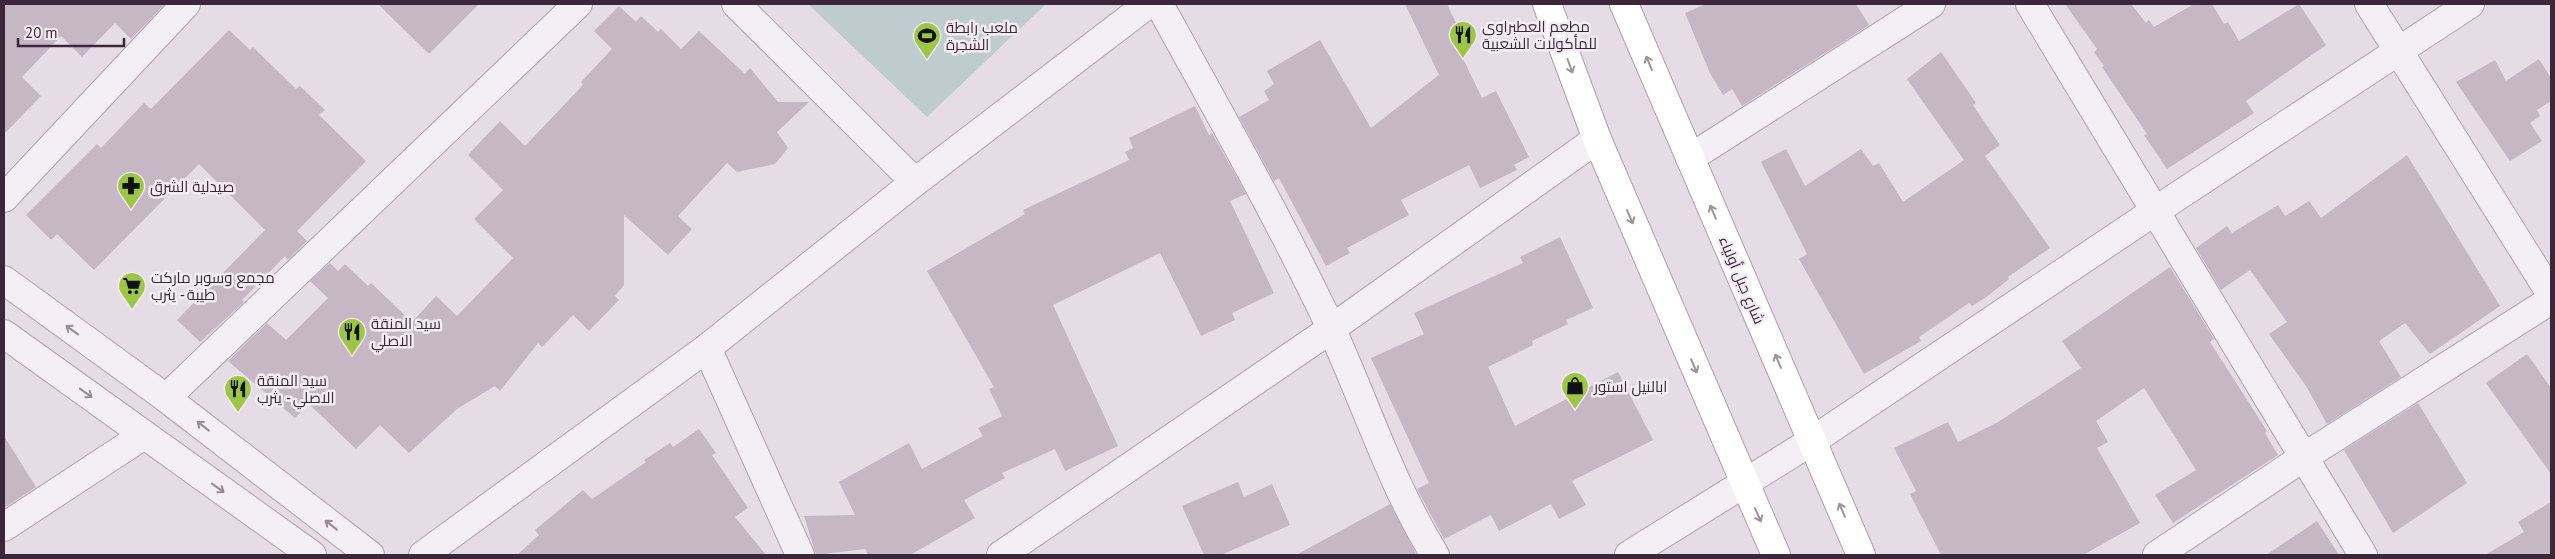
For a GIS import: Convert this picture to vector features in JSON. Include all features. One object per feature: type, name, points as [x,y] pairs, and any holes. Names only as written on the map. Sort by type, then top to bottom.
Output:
[{"type":"main road","points":[[1547,4],[1597,139],[1776,555]]},
{"type":"main road","name":"شارع جبل أولياء","points":[[1624,4],[1861,555]]},
{"type":"street","points":[[4,198],[186,4]]},
{"type":"street","points":[[166,398],[578,4]]},
{"type":"street","points":[[736,4],[914,182]]},
{"type":"street","points":[[423,555],[707,348],[914,182],[1148,4]]},
{"type":"street","points":[[1159,4],[1247,162],[1331,329],[1367,417],[1406,502],[1435,555]]},
{"type":"street","points":[[1690,158],[1932,4]]},
{"type":"street","points":[[2030,4],[2363,555]]},
{"type":"street","points":[[2369,4],[2551,294]]},
{"type":"street","points":[[1628,555],[1812,441],[2155,211],[2470,4]]},
{"type":"street","points":[[1001,555],[1331,329],[1597,139]]},
{"type":"street","points":[[4,280],[166,398],[370,555]]},
{"type":"street","points":[[2157,555],[2304,457],[2551,300]]},
{"type":"street","points":[[4,334],[312,555]]},
{"type":"street","points":[[707,348],[800,555]]},
{"type":"street","points":[[4,527],[144,434]]},
{"type":"shaded area","name":"ملعب رابطة الشجرة","points":[[808,4],[1046,4],[927,117]]},
{"type":"building","points":[[4,4],[165,4],[131,39],[115,23],[82,57],[61,36],[22,77],[41,96],[4,134]]},
{"type":"building","points":[[378,4],[479,4],[429,54]]},
{"type":"building","points":[[1405,4],[1447,4],[1462,36],[1454,40],[1482,98],[1496,91],[1529,157],[1514,165],[1517,170],[1480,188],[1469,165],[1401,200],[1409,215],[1347,248],[1350,253],[1326,266],[1279,178],[1274,181],[1239,117],[1269,100],[1264,91],[1274,84],[1267,71],[1320,40],[1371,128],[1439,75]]},
{"type":"building","points":[[1706,4],[1856,4],[1869,25],[1742,106],[1732,89],[1723,95],[1710,73],[1685,13]]},
{"type":"building","points":[[2065,4],[2131,4],[2146,23],[2149,20],[2154,27],[2194,4],[2212,4],[2224,24],[2228,22],[2239,41],[2299,4],[2326,45],[2246,101],[2254,113],[2167,169],[2144,135],[2147,134],[2102,67],[2104,66],[2094,52],[2097,49]]},
{"type":"building","points":[[619,6],[636,22],[641,16],[658,32],[661,29],[681,49],[699,31],[745,74],[750,68],[778,102],[809,102],[777,132],[788,148],[775,164],[737,172],[727,163],[678,216],[692,229],[668,255],[624,215],[624,285],[615,296],[619,300],[589,331],[573,315],[542,347],[538,343],[500,391],[495,386],[457,409],[409,453],[380,425],[356,449],[309,404],[295,418],[228,361],[267,323],[286,340],[328,298],[310,281],[330,263],[338,271],[345,264],[368,286],[371,283],[412,322],[436,296],[457,316],[513,258],[474,219],[503,190],[468,155],[500,121],[525,146],[583,85],[581,82],[612,49],[594,31]]},
{"type":"building","points":[[229,30],[250,50],[253,47],[296,89],[300,86],[325,110],[319,115],[366,161],[297,231],[307,241],[288,260],[285,256],[242,300],[244,302],[200,342],[177,320],[265,230],[199,164],[94,270],[57,234],[51,240],[26,215],[97,144],[101,148],[144,103],[151,109]]},
{"type":"building","points":[[1941,52],[1976,103],[1973,105],[2000,145],[1985,156],[2050,248],[2008,277],[2009,279],[1985,298],[1972,306],[1969,303],[1919,337],[1921,341],[1864,374],[1799,259],[1807,254],[1761,162],[1786,149],[1805,186],[1861,149],[1873,166],[1879,163],[1903,202],[1964,160],[1907,79]]},
{"type":"building","points":[[2539,59],[2551,78],[2551,101],[2537,110],[2540,116],[2530,123],[2542,141],[2510,161],[2456,82],[2495,60],[2506,81]]},
{"type":"building","points":[[1195,106],[1209,135],[1212,133],[1246,194],[1230,201],[1274,293],[1232,313],[1235,320],[1201,336],[1160,253],[1053,305],[1118,446],[1065,471],[1055,449],[1002,473],[1005,478],[964,500],[975,518],[910,555],[868,555],[865,549],[816,555],[804,516],[855,515],[839,482],[909,443],[922,469],[983,436],[978,428],[1002,416],[989,389],[994,387],[927,271],[1025,214],[1023,210],[1129,160],[1125,152],[1133,148],[1129,138]]},
{"type":"building","points":[[2407,155],[2500,306],[2430,354],[2405,323],[2379,341],[2401,377],[2327,424],[2306,386],[2269,334],[2287,322],[2250,270],[2221,290],[2196,248],[2227,226],[2232,233],[2278,205],[2285,216],[2309,201],[2321,218]]},
{"type":"building","points":[[1560,237],[1593,308],[1566,320],[1568,324],[1532,341],[1533,345],[1488,367],[1515,426],[1618,372],[1653,440],[1572,481],[1586,505],[1559,519],[1551,504],[1499,531],[1491,515],[1444,539],[1417,489],[1429,483],[1371,358],[1424,334],[1414,313],[1523,263],[1520,257]]},
{"type":"building","points":[[2170,267],[2214,339],[2210,342],[2267,431],[2265,433],[2278,455],[2173,523],[2155,495],[2196,470],[2144,388],[2096,421],[2108,442],[2097,448],[2140,523],[2083,555],[1941,555],[1910,494],[1916,491],[1894,448],[1948,422],[1958,442],[1998,422],[2081,368],[2062,341]]},
{"type":"building","points":[[2527,354],[2551,388],[2551,474],[2486,383]]},
{"type":"building","points":[[2418,403],[2467,483],[2393,533],[2344,450]]},
{"type":"building","points":[[699,429],[716,453],[712,455],[748,508],[735,517],[766,555],[517,555],[539,535],[535,530],[583,490],[592,499],[646,462],[644,460],[670,443],[673,447]]},
{"type":"building","points":[[4,436],[36,487],[4,508]]},
{"type":"building","points":[[1238,482],[1244,497],[1272,484],[1290,525],[1221,555],[1204,555],[1182,506]]},
{"type":"building","points":[[2551,502],[2551,555],[2485,555],[2524,532],[2518,522]]},
{"type":"building","points":[[1390,504],[1416,554],[1296,555]]},
{"type":"building","points":[[2317,521],[2339,555],[2266,555]]},
{"type":"place","name":"مطعم العطبراوي للمأكولات الشعبية","points":[[1463,59]]},
{"type":"place","name":"ملعب رابطة الشجرة","points":[[927,60]]},
{"type":"place","name":"صيدلية الشرق","points":[[131,210]]},
{"type":"place","name":"مجمع وسوبر ماركت طيبة - يثرب","points":[[132,310]]},
{"type":"place","name":"سيد المنقة الاصلي","points":[[352,356]]},
{"type":"place","name":"ابالنيل استور","points":[[1575,410]]},
{"type":"place","name":"سيد المنقة الاصلي - يثرب","points":[[238,413]]}]
